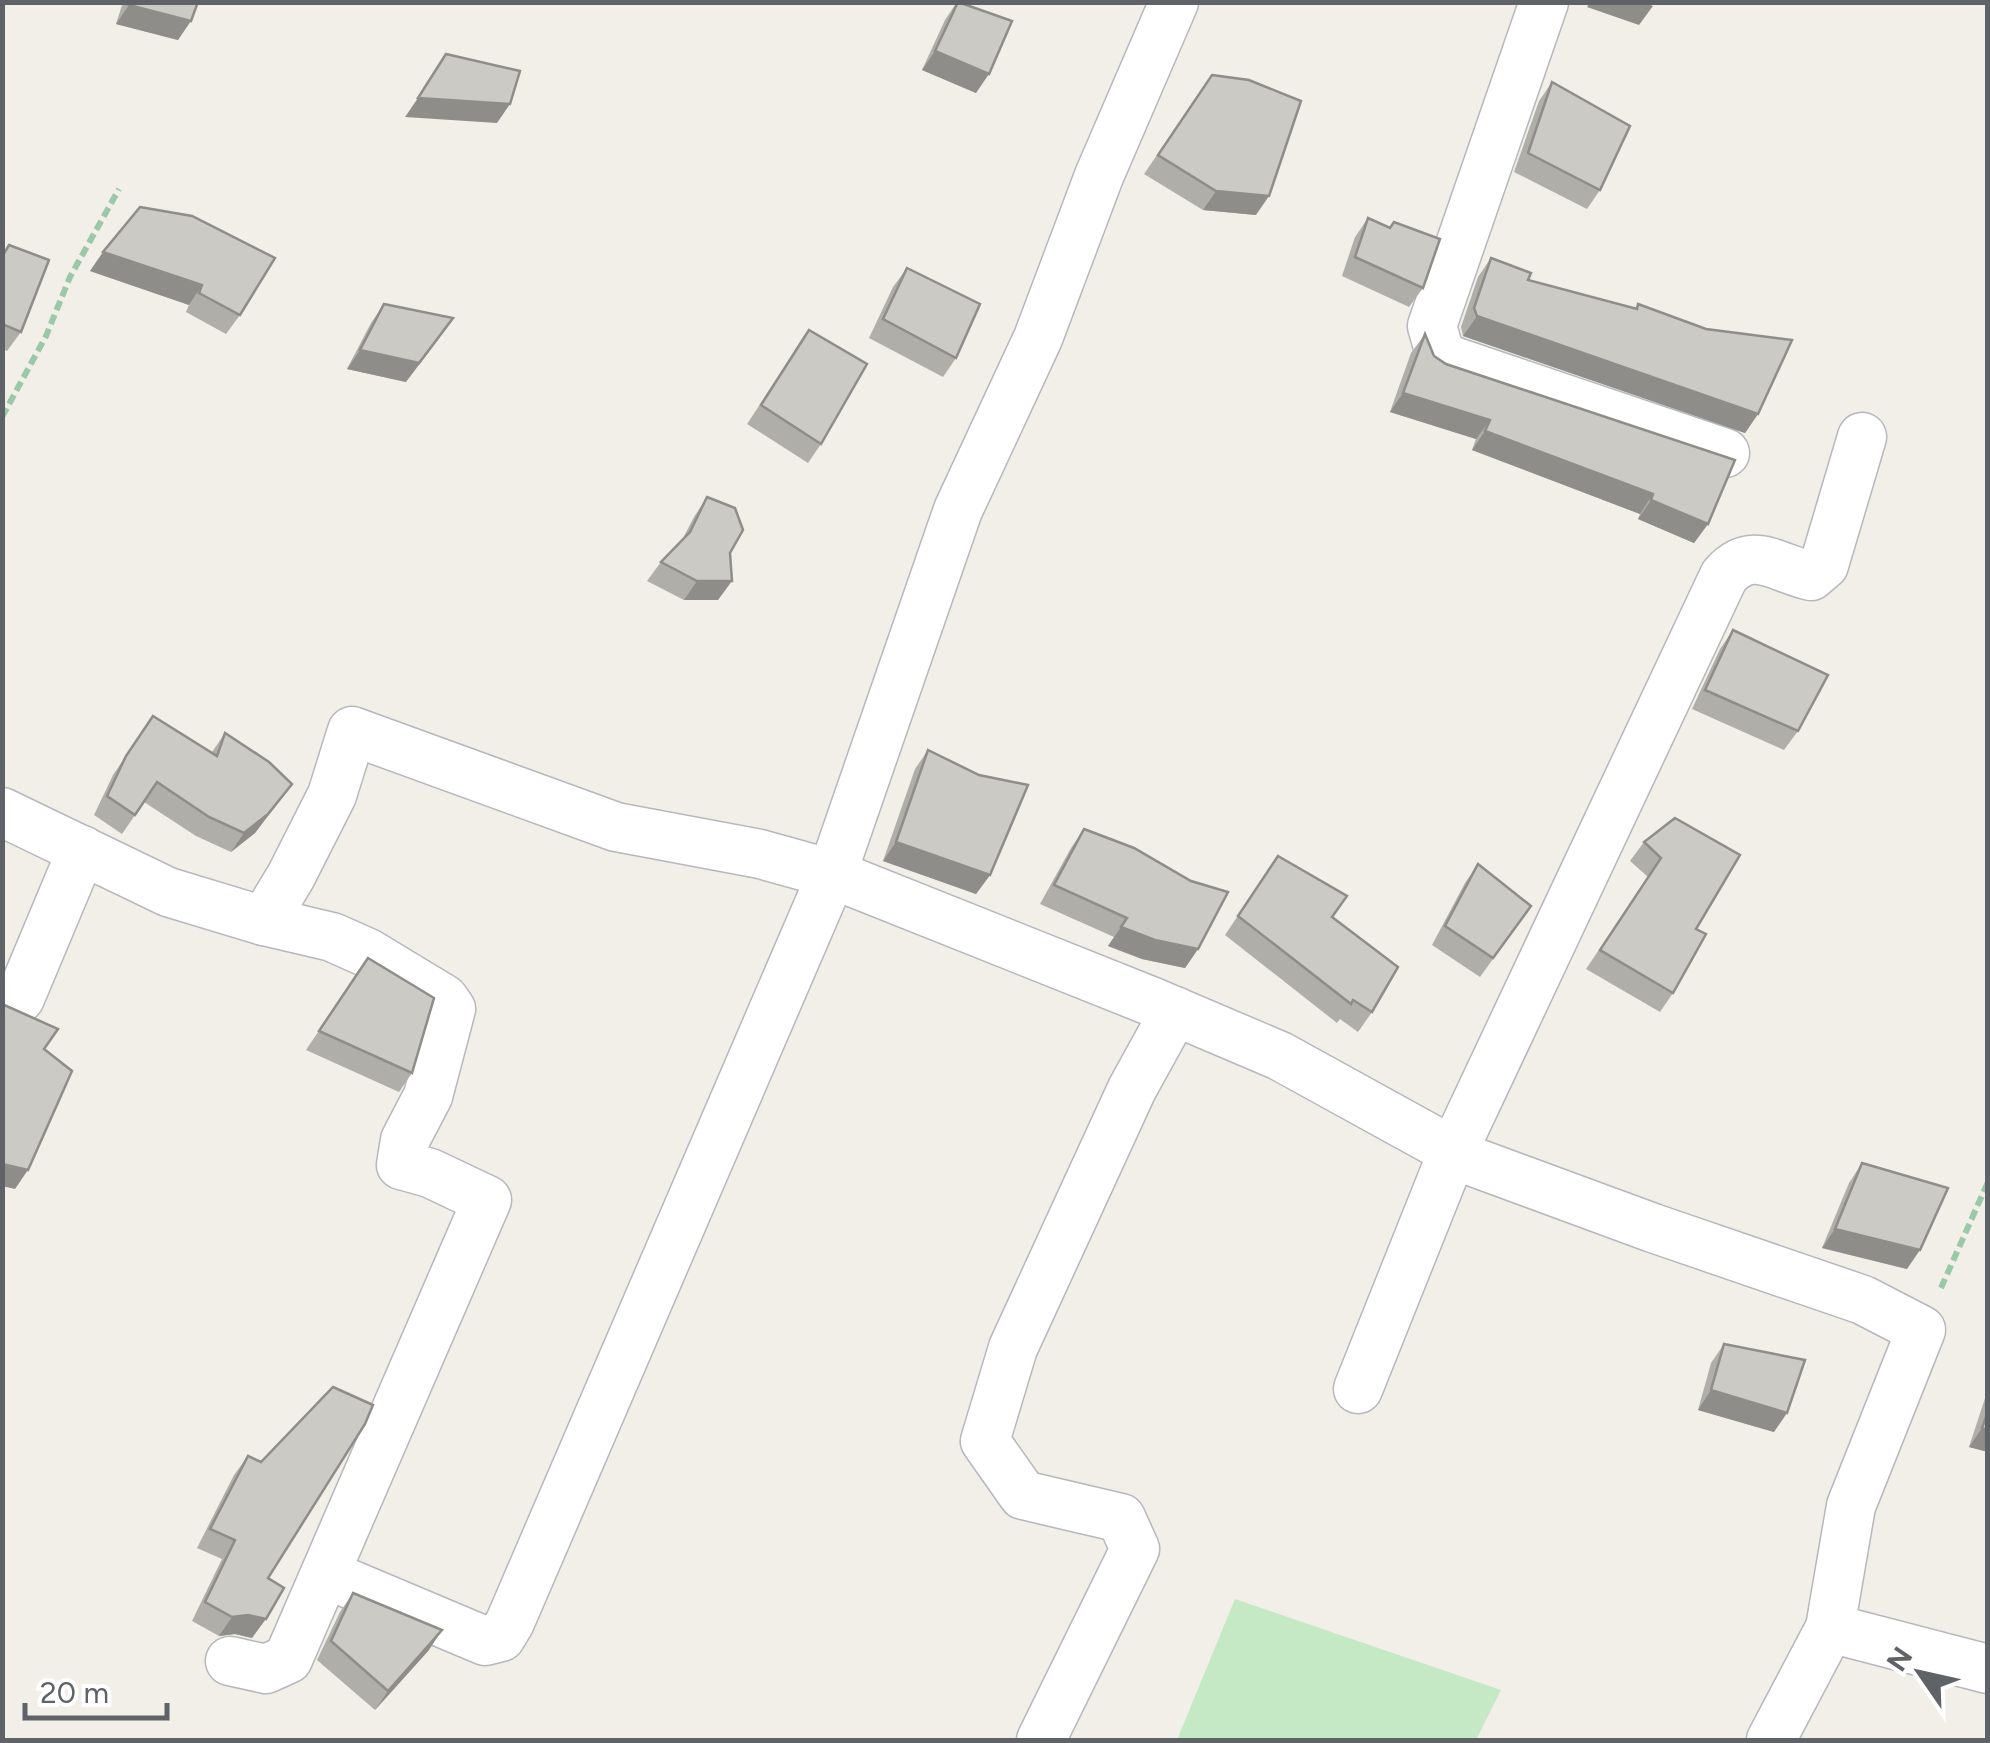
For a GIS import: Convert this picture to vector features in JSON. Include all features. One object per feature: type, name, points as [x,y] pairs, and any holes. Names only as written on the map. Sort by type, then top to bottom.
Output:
[{"type":"street","points":[[326,1574],[485,1640],[501,1637],[832,874],[958,510],[1038,338],[1099,176],[1174,2]]},
{"type":"street","points":[[1544,2],[1432,326],[1441,357],[1724,453]]},
{"type":"street","points":[[1358,1389],[1452,1154],[1724,576],[1737,562],[1754,558],[1811,576],[1824,565],[1862,437]]},
{"type":"street","points":[[264,921],[332,795],[352,730],[616,827],[760,854],[832,874],[1175,1010],[1280,1056],[1452,1154],[1863,1300],[1921,1330],[1851,1506],[1830,1628],[1770,1740]]},
{"type":"street","points":[[2,812],[168,892],[264,921],[332,936],[444,999],[451,1010],[428,1096],[405,1140],[401,1164],[487,1200],[288,1659],[266,1669],[230,1662]]},
{"type":"street","points":[[20,998],[82,850]]},
{"type":"street","points":[[1041,1740],[1135,1549],[1121,1518],[1023,1494],[985,1441],[1013,1348],[1132,1088],[1175,1010]]},
{"type":"street","points":[[1830,1628],[1988,1669]]},
{"type":"path","points":[[2,417],[46,336],[70,277],[119,189]]},
{"type":"path","points":[[1921,1330],[1988,1182]]},
{"type":"green space","points":[[1235,1599],[1501,1690],[1476,1740],[1177,1740]]},
{"type":"building","points":[[198,2],[191,21],[129,5]]},
{"type":"building","points":[[958,2],[1012,21],[989,74],[935,51]]},
{"type":"building","points":[[446,54],[520,71],[510,104],[418,98]]},
{"type":"building","points":[[1212,75],[1249,80],[1301,101],[1269,196],[1216,191],[1158,155]]},
{"type":"building","points":[[1552,82],[1630,126],[1600,190],[1528,153]]},
{"type":"building","points":[[140,207],[192,216],[275,258],[240,315],[199,293],[202,285],[103,252]]},
{"type":"building","points":[[1368,218],[1390,228],[1394,222],[1440,239],[1423,288],[1355,257]]},
{"type":"building","points":[[9,245],[49,260],[21,332],[2,324],[2,257]]},
{"type":"building","points":[[1491,258],[1531,273],[1528,280],[1637,309],[1638,304],[1706,329],[1792,340],[1758,414],[1477,316],[1474,308]]},
{"type":"building","points":[[907,268],[980,304],[956,358],[883,319]]},
{"type":"building","points":[[384,304],[453,318],[419,363],[360,350]]},
{"type":"building","points":[[809,330],[867,364],[821,444],[761,405]]},
{"type":"building","points":[[1425,334],[1434,356],[1446,364],[1735,460],[1708,524],[1651,500],[1653,494],[1485,431],[1490,420],[1403,393]]},
{"type":"building","points":[[707,497],[735,508],[743,530],[730,553],[732,581],[697,581],[661,562],[690,532]]},
{"type":"building","points":[[1733,630],[1828,675],[1798,731],[1705,690]]},
{"type":"building","points":[[153,716],[217,756],[225,733],[269,762],[292,784],[268,814],[244,833],[209,817],[157,782],[135,815],[107,796],[126,756]]},
{"type":"building","points":[[928,750],[979,775],[1028,785],[990,875],[896,842]]},
{"type":"building","points":[[1675,818],[1740,855],[1696,929],[1706,934],[1673,993],[1600,950],[1661,858],[1644,842]]},
{"type":"building","points":[[1084,829],[1134,848],[1191,881],[1228,892],[1198,949],[1155,940],[1121,927],[1127,918],[1054,885]]},
{"type":"building","points":[[1278,856],[1347,896],[1332,917],[1398,967],[1372,1012],[1353,1000],[1351,1004],[1238,916]]},
{"type":"building","points":[[1478,864],[1531,906],[1493,958],[1445,926]]},
{"type":"building","points":[[368,958],[434,998],[412,1073],[319,1031]]},
{"type":"building","points":[[2,1004],[58,1029],[44,1049],[72,1071],[28,1170],[2,1164]]},
{"type":"building","points":[[1862,1163],[1948,1188],[1920,1250],[1835,1229]]},
{"type":"building","points":[[1724,1344],[1805,1360],[1787,1413],[1711,1390]]},
{"type":"building","points":[[333,1387],[373,1405],[365,1424],[268,1578],[284,1588],[266,1619],[232,1617],[205,1602],[235,1540],[210,1529],[248,1456],[261,1462]]},
{"type":"building","points":[[353,1593],[442,1630],[388,1691],[331,1641]]}]
